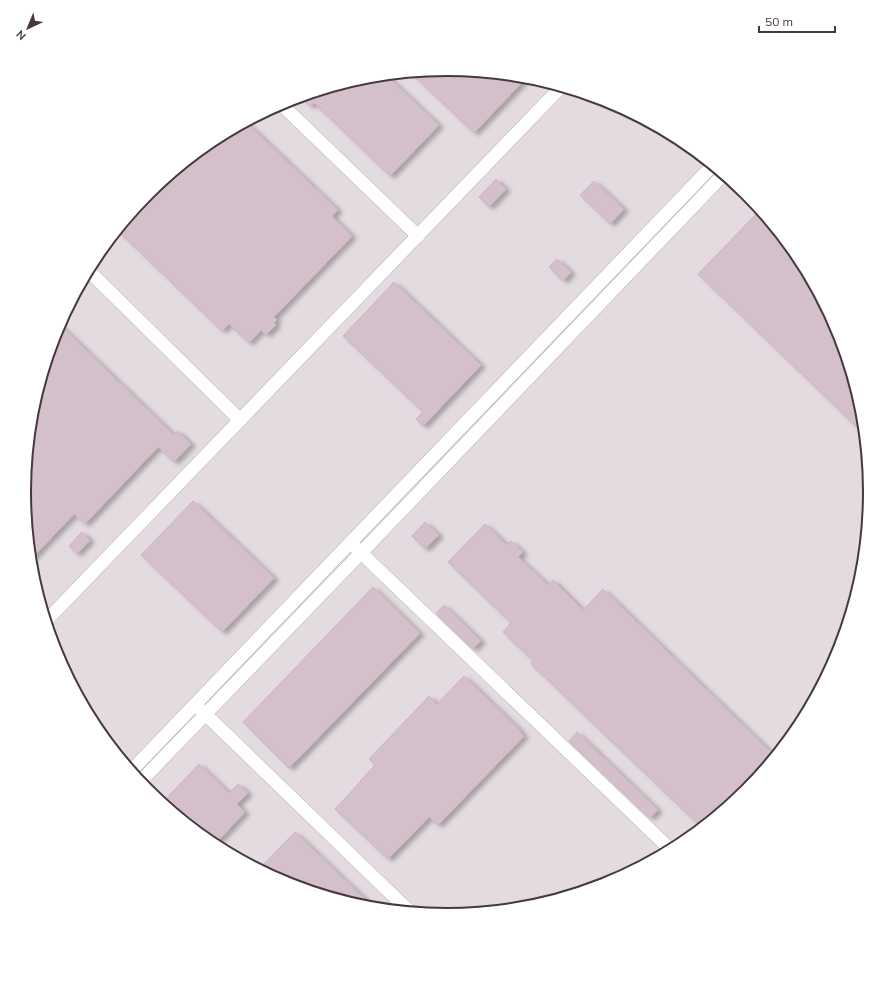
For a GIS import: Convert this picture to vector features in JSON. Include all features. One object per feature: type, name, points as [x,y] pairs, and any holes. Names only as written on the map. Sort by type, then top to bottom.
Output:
[{"type":"street","points":[[50,617],[557,91]]},
{"type":"street","points":[[285,108],[418,236]]},
{"type":"street","points":[[135,768],[709,169]]},
{"type":"street","points":[[144,778],[720,178]]},
{"type":"street","points":[[93,275],[240,420]]},
{"type":"street","points":[[351,542],[667,846]]},
{"type":"street","points":[[196,704],[404,906]]},
{"type":"shaded area","points":[[420,76],[475,76],[502,79],[555,90],[581,98],[632,118],[656,131],[701,162],[722,179],[761,217],[778,238],[794,261],[821,308],[842,358],[850,384],[856,411],[863,465],[863,519],[860,546],[850,600],[842,626],[821,676],[808,700],[778,746],[761,767],[742,787],[701,822],[656,853],[632,866],[607,877],[555,894],[502,905],[475,908],[420,908],[393,905],[340,894],[314,886],[263,866],[239,853],[194,822],[173,805],[134,767],[117,746],[101,723],[74,676],[53,626],[45,600],[39,573],[32,519],[32,465],[35,438],[45,384],[53,358],[74,308],[87,284],[117,238],[134,217],[153,197],[194,162],[239,131],[263,118],[288,107],[340,90],[393,79]]},
{"type":"building","points":[[475,76],[522,83],[474,133],[415,77]]},
{"type":"building","points":[[391,79],[439,125],[390,176],[314,103],[310,106],[305,101],[340,90]]},
{"type":"building","points":[[249,125],[338,210],[332,216],[352,236],[274,317],[277,320],[274,323],[276,325],[266,335],[261,330],[249,343],[229,324],[222,331],[121,234],[153,197],[173,179],[216,146]]},
{"type":"building","points":[[496,179],[506,189],[489,207],[479,197]]},
{"type":"building","points":[[594,181],[624,209],[610,224],[580,195]]},
{"type":"building","points":[[757,213],[778,238],[794,261],[821,308],[842,358],[850,384],[859,429],[698,274]]},
{"type":"building","points":[[557,259],[571,272],[563,281],[549,267]]},
{"type":"building","points":[[394,282],[481,365],[423,426],[416,419],[423,412],[343,336]]},
{"type":"building","points":[[65,329],[174,435],[178,431],[191,444],[174,462],[158,447],[85,524],[74,514],[36,554],[32,519],[31,492],[35,438],[45,384],[53,358]]},
{"type":"building","points":[[193,501],[274,578],[222,632],[141,555]]},
{"type":"building","points":[[425,522],[439,535],[425,549],[412,536]]},
{"type":"building","points":[[485,524],[507,545],[511,541],[523,552],[518,557],[548,585],[553,580],[583,610],[603,589],[772,753],[742,787],[698,824],[531,664],[533,661],[503,632],[511,623],[448,562]]},
{"type":"building","points":[[82,532],[90,540],[77,554],[69,546]]},
{"type":"building","points":[[373,587],[420,633],[289,768],[243,722]]},
{"type":"building","points":[[444,605],[481,641],[473,649],[436,613]]},
{"type":"building","points":[[464,676],[521,731],[520,732],[524,736],[438,825],[429,817],[388,859],[335,809],[375,765],[369,759],[429,696],[437,704]]},
{"type":"building","points":[[577,732],[658,810],[650,818],[569,741]]},
{"type":"building","points":[[199,764],[229,793],[238,784],[248,793],[237,804],[245,812],[219,840],[166,799]]},
{"type":"building","points":[[295,832],[366,900],[314,886],[262,866]]}]
